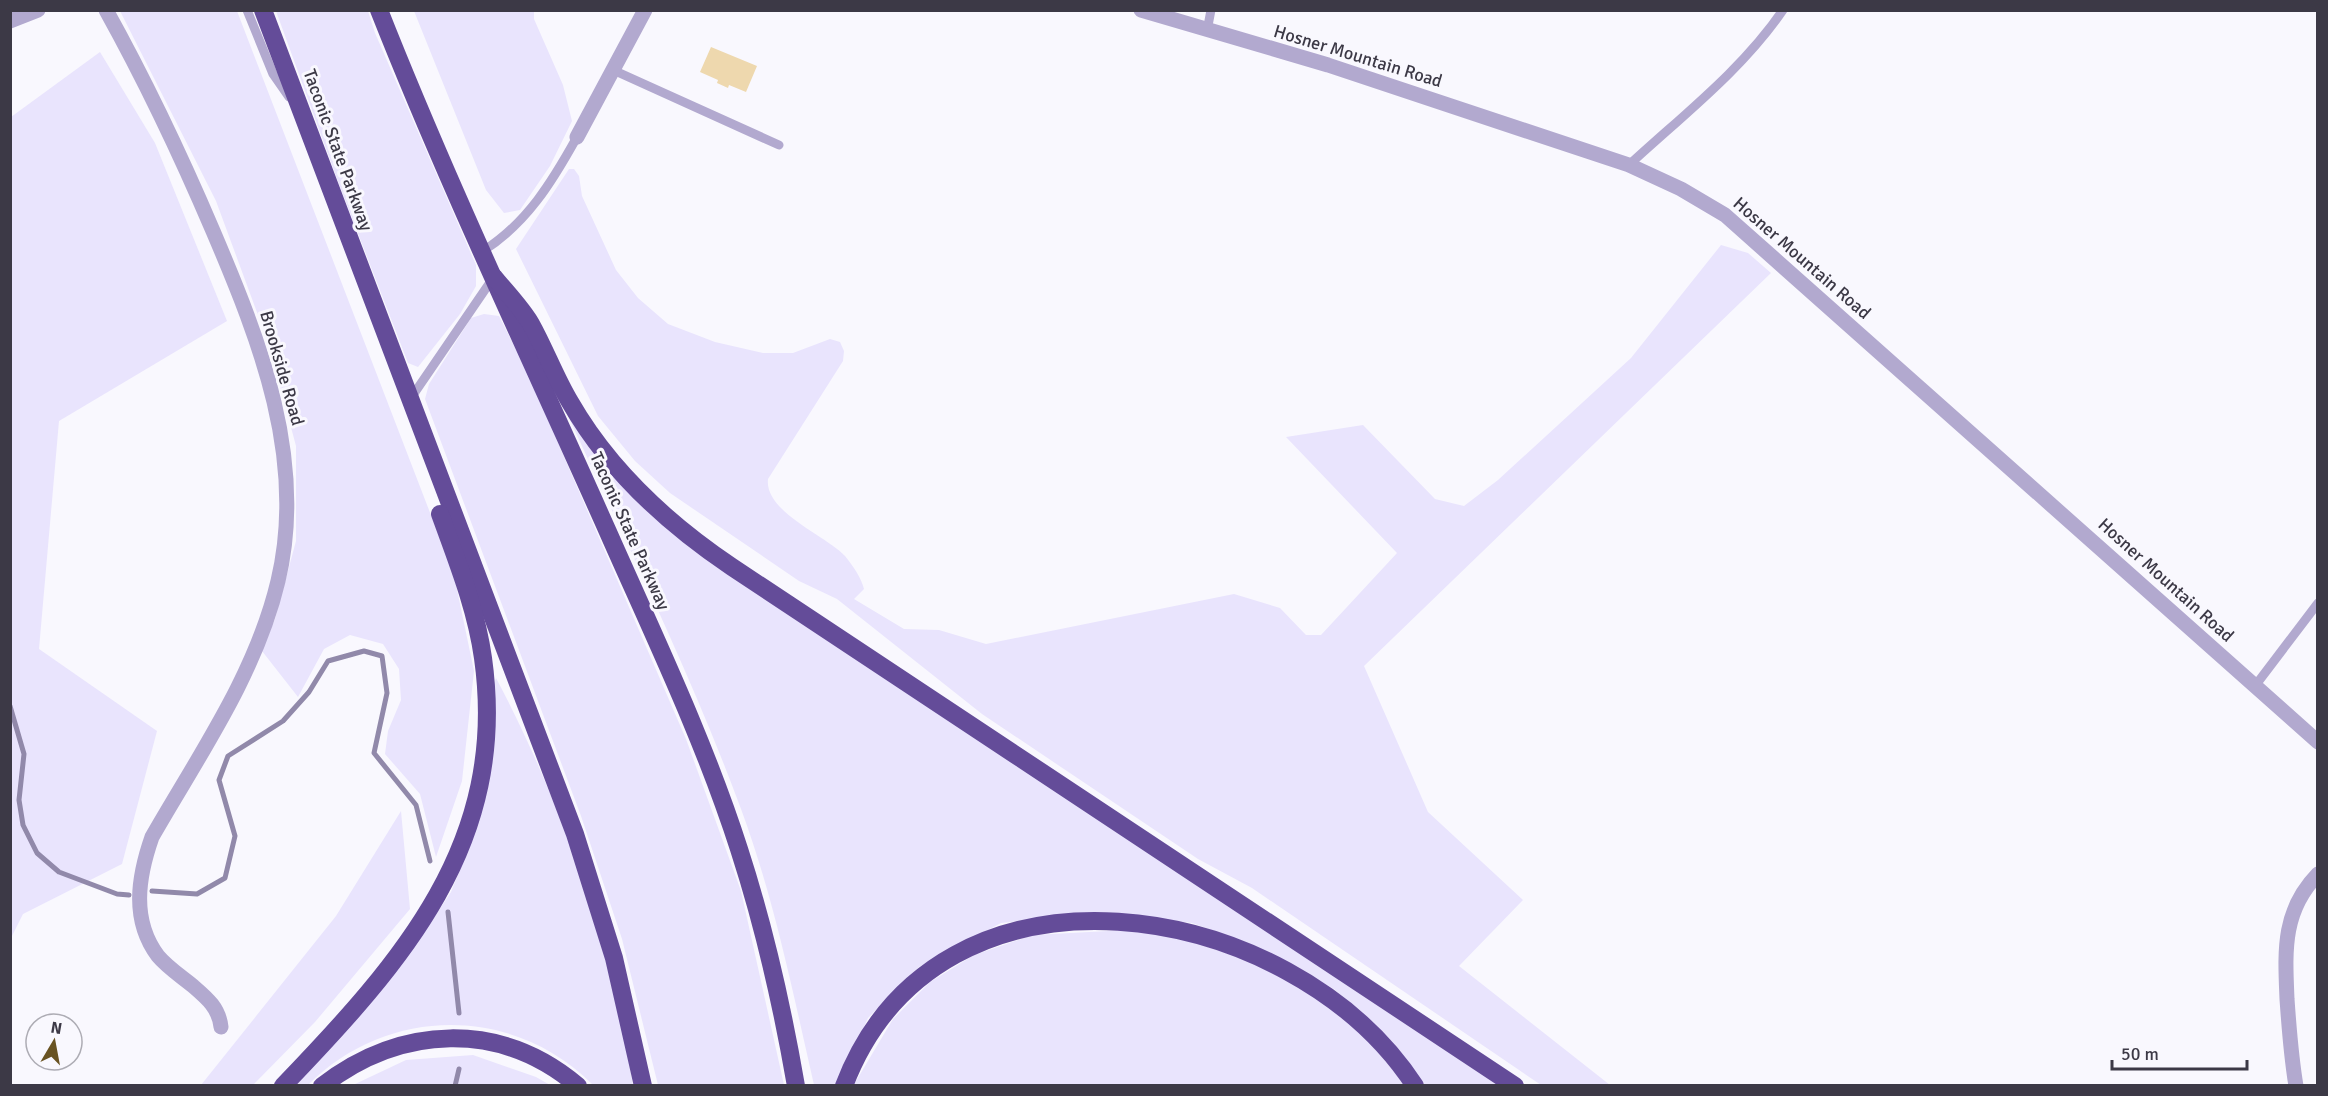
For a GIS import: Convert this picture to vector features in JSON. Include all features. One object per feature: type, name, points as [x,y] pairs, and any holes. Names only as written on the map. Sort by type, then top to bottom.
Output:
[{"type":"highway","name":"Taconic State Parkway","points":[[263,10],[596,896],[620,980],[643,1086]]},
{"type":"highway","name":"Taconic State Parkway","points":[[379,10],[494,277],[666,664],[716,784],[757,909],[773,969],[796,1086]]},
{"type":"highway","points":[[494,277],[530,322],[570,402],[594,438],[624,476],[675,525],[742,574],[1515,1086]]},
{"type":"highway","points":[[283,1086],[359,1001],[428,914],[459,854],[481,775],[486,699],[480,638],[468,592],[432,492],[409,400]]},
{"type":"highway","points":[[844,1086],[879,1023],[915,983],[939,964],[993,938],[1023,929],[1091,921],[1157,925],[1192,932],[1231,943],[1269,960],[1336,1002],[1367,1029],[1414,1086]]},
{"type":"highway","points":[[322,1086],[345,1068],[373,1054],[429,1038],[459,1038],[518,1049],[546,1062],[578,1086]]},
{"type":"street","points":[[10,21],[38,10]]},
{"type":"street","name":"Brookside Road","points":[[106,10],[160,114],[229,268],[270,384],[279,416],[287,470],[286,526],[278,580],[263,631],[239,685],[152,837],[143,863],[138,894],[143,930],[159,957],[208,999],[220,1014],[221,1027]]},
{"type":"street","points":[[577,137],[645,10]]},
{"type":"street","name":"Hosner Mountain Road","points":[[1141,10],[1206,31],[1328,65],[1629,165],[1681,189],[1725,215],[2318,742]]},
{"type":"street","points":[[2296,1086],[2290,1050],[2284,948],[2292,914],[2305,887],[2318,874]]},
{"type":"lane","points":[[247,10],[273,74],[301,114]]},
{"type":"lane","points":[[1206,31],[1211,10]]},
{"type":"lane","points":[[1629,165],[1736,67],[1768,32],[1784,10]]},
{"type":"lane","points":[[613,70],[779,145]]},
{"type":"lane","points":[[483,250],[506,235],[527,215],[577,137]]},
{"type":"lane","points":[[409,400],[494,277]]},
{"type":"lane","points":[[2255,686],[2318,603]]},
{"type":"shaded area","points":[[120,11],[237,11],[454,575],[474,671],[462,781],[436,857],[420,794],[385,754],[388,731],[401,700],[399,669],[383,644],[350,635],[324,649],[298,697],[262,651],[275,619],[296,541],[296,446],[269,345],[216,201]]},
{"type":"shaded area","points":[[276,11],[368,11],[375,33],[476,265],[476,286],[460,314],[418,367],[408,363],[337,179]]},
{"type":"shaded area","points":[[414,11],[534,11],[534,19],[563,85],[572,121],[550,166],[520,210],[504,213],[486,190]]},
{"type":"shaded area","points":[[100,52],[155,143],[227,321],[59,421],[39,649],[157,731],[122,864],[23,914],[11,938],[11,117]]},
{"type":"shaded area","points":[[569,169],[574,169],[579,176],[582,196],[616,270],[638,298],[668,324],[715,342],[763,353],[793,353],[830,339],[840,342],[844,351],[843,361],[768,479],[769,491],[786,513],[845,556],[859,576],[864,589],[854,599],[904,629],[939,630],[986,644],[1234,594],[1280,608],[1306,635],[1321,635],[1397,553],[1286,437],[1363,425],[1435,499],[1464,506],[1498,480],[1631,358],[1721,245],[1748,253],[1771,273],[1364,666],[1428,812],[1523,900],[1459,966],[1610,1085],[1541,1085],[1252,888],[1198,859],[982,714],[837,599],[799,581],[670,493],[635,461],[598,416],[516,249]]},
{"type":"shaded area","points":[[484,314],[499,316],[527,371],[686,739],[741,891],[784,1085],[658,1085],[622,939],[581,816],[425,399],[429,384],[471,318]]},
{"type":"shaded area","points":[[563,405],[647,508],[1504,1085],[1425,1085],[1384,1034],[1334,989],[1292,965],[1237,939],[1192,923],[1102,912],[1001,923],[919,967],[868,1018],[838,1085],[814,1085],[773,911],[741,809],[678,656]]},
{"type":"shaded area","points":[[496,678],[542,775],[581,876],[611,980],[633,1085],[593,1085],[561,1059],[526,1040],[489,1029],[451,1025],[413,1029],[375,1040],[340,1059],[308,1085],[291,1086],[419,940],[451,892],[477,826],[493,728]]},
{"type":"shaded area","points":[[401,811],[410,909],[315,1022],[253,1085],[201,1085],[336,916]]},
{"type":"shaded area","points":[[1127,930],[1177,937],[1250,961],[1309,991],[1360,1031],[1406,1086],[853,1086],[893,1019],[930,982],[974,955],[1033,935]]},
{"type":"shaded area","points":[[473,1055],[536,1077],[550,1085],[353,1085],[406,1060]]},
{"type":"building","points":[[711,47],[757,66],[746,92],[729,85],[728,88],[717,83],[718,80],[700,72]]},
{"type":"waterway","points":[[152,891],[197,894],[225,878],[235,836],[219,780],[228,756],[283,721],[309,692],[328,661],[364,651],[382,656],[387,693],[374,753],[416,805],[430,861]]},
{"type":"waterway","points":[[10,706],[24,754],[19,800],[23,825],[37,853],[59,872],[117,894],[129,895]]},
{"type":"waterway","points":[[448,912],[459,1013]]},
{"type":"waterway","points":[[455,1086],[459,1069]]}]
